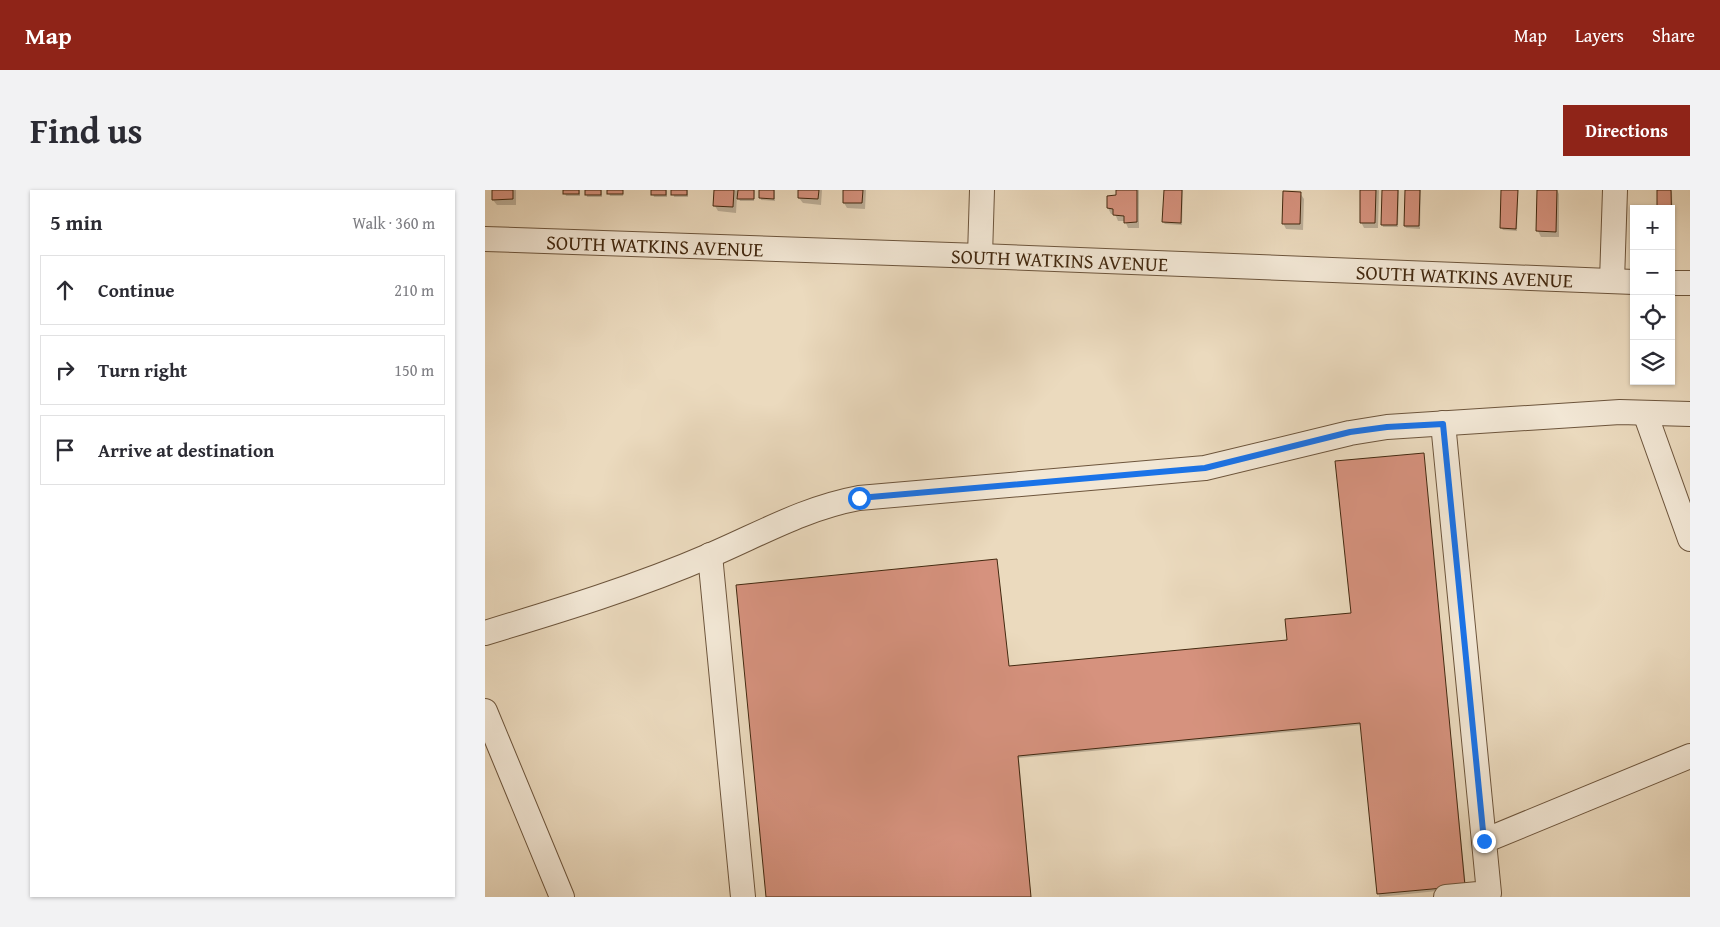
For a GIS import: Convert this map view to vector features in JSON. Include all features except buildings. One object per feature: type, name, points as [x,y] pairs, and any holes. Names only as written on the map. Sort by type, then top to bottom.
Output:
[{"type":"street","points":[[980,256],[982,190]]},
{"type":"street","points":[[1615,190],[1623,282]]},
{"type":"street","name":"SOUTH WATKINS AVENUE","points":[[485,240],[980,256],[1623,282]]},
{"type":"street","points":[[1675,283],[1690,283]]},
{"type":"street","points":[[485,633],[632,586],[711,555],[803,512],[829,503],[859,498],[1205,468],[1350,432],[1387,427],[1620,412],[1690,414]]},
{"type":"street","points":[[1645,413],[1690,539]]},
{"type":"street","points":[[1443,424],[1489,893],[1446,897]]},
{"type":"street","points":[[711,555],[743,897]]},
{"type":"street","points":[[485,711],[495,760],[562,897]]},
{"type":"street","points":[[1484,841],[1690,756]]},
{"type":"route","points":[[859,498],[1165,473],[1205,468],[1254,458],[1350,432],[1387,427],[1443,424],[1484,841]]}]
